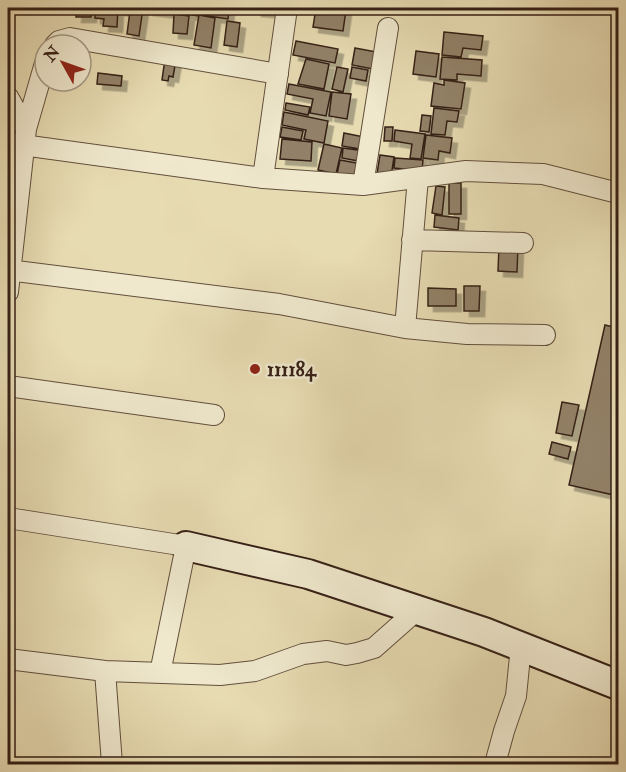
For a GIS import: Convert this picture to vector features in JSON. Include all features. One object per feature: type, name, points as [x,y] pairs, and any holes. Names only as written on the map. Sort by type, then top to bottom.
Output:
[{"type":"street","points":[[263,178],[287,8]]},
{"type":"street","points":[[363,185],[388,28]]},
{"type":"street","points":[[93,42],[278,74]]},
{"type":"street","points":[[8,292],[19,139],[35,93]]},
{"type":"street","points":[[8,97],[19,139]]},
{"type":"street","points":[[19,139],[263,178],[363,185],[466,171],[543,174],[618,193]]},
{"type":"street","points":[[405,328],[418,178]]},
{"type":"street","points":[[412,240],[523,243]]},
{"type":"street","points":[[9,270],[279,304],[405,328],[467,334],[545,335]]},
{"type":"street","points":[[8,386],[214,415]]},
{"type":"street","points":[[8,518],[186,546],[308,574],[484,632],[618,685]]},
{"type":"street","points":[[160,673],[186,546]]},
{"type":"street","points":[[8,659],[105,671],[220,675],[255,671],[303,654],[327,651],[346,655],[374,648],[417,610]]},
{"type":"street","points":[[495,765],[516,696],[521,646]]},
{"type":"street","points":[[105,671],[112,765]]},
{"type":"building","points":[[77,8],[92,8],[91,17],[76,17]]},
{"type":"building","points":[[95,8],[118,8],[117,27],[103,26],[104,19],[95,18]]},
{"type":"building","points":[[120,8],[143,8],[139,36],[127,34],[130,11],[119,10]]},
{"type":"building","points":[[148,8],[173,8],[172,13],[148,10]]},
{"type":"building","points":[[176,8],[200,8],[198,16],[175,12]]},
{"type":"building","points":[[203,8],[229,8],[228,19],[202,15]]},
{"type":"building","points":[[256,8],[282,8],[281,13],[256,11]]},
{"type":"building","points":[[316,8],[346,10],[343,31],[313,27]]},
{"type":"building","points":[[174,14],[189,16],[187,34],[173,33]]},
{"type":"building","points":[[199,15],[215,18],[211,48],[194,45]]},
{"type":"building","points":[[227,21],[240,23],[237,47],[224,45]]},
{"type":"building","points":[[444,32],[483,36],[481,50],[463,48],[461,57],[442,55]]},
{"type":"building","points":[[296,41],[338,49],[335,63],[293,55]]},
{"type":"building","points":[[355,48],[382,53],[378,70],[352,65]]},
{"type":"building","points":[[416,51],[439,54],[436,77],[413,74]]},
{"type":"building","points":[[442,57],[482,60],[481,76],[457,74],[457,80],[440,79]]},
{"type":"building","points":[[165,59],[176,60],[173,77],[169,76],[168,81],[162,80]]},
{"type":"building","points":[[306,59],[329,64],[324,89],[298,84]]},
{"type":"building","points":[[337,67],[348,69],[343,92],[332,89]]},
{"type":"building","points":[[352,67],[368,70],[366,81],[350,78]]},
{"type":"building","points":[[98,73],[122,76],[121,86],[97,84]]},
{"type":"building","points":[[444,80],[465,83],[461,109],[431,106],[434,83],[444,85]]},
{"type":"building","points":[[289,84],[331,92],[326,116],[310,113],[313,99],[287,94]]},
{"type":"building","points":[[332,92],[351,94],[347,119],[329,116]]},
{"type":"building","points":[[286,103],[310,107],[308,115],[285,110]]},
{"type":"building","points":[[434,108],[459,111],[457,122],[447,121],[445,135],[431,134]]},
{"type":"building","points":[[284,112],[328,121],[324,143],[304,139],[306,130],[282,125]]},
{"type":"building","points":[[422,115],[431,116],[429,132],[420,131]]},
{"type":"building","points":[[282,127],[303,131],[301,140],[280,137]]},
{"type":"building","points":[[385,127],[393,127],[392,141],[384,141]]},
{"type":"building","points":[[395,130],[425,134],[421,159],[410,158],[412,144],[394,141]]},
{"type":"building","points":[[344,133],[369,138],[366,150],[342,146]]},
{"type":"building","points":[[426,135],[452,138],[450,153],[439,151],[438,160],[423,158]]},
{"type":"building","points":[[282,139],[312,142],[311,161],[280,159]]},
{"type":"building","points":[[324,144],[342,148],[336,174],[318,170]]},
{"type":"building","points":[[343,148],[365,151],[364,162],[342,158]]},
{"type":"building","points":[[380,155],[394,157],[391,177],[377,174]]},
{"type":"building","points":[[395,158],[423,160],[422,171],[394,168]]},
{"type":"building","points":[[340,160],[362,164],[359,178],[337,174]]},
{"type":"building","points":[[449,183],[461,183],[461,214],[449,214]]},
{"type":"building","points":[[436,186],[445,187],[442,215],[432,213]]},
{"type":"building","points":[[435,215],[459,218],[458,230],[434,227]]},
{"type":"building","points":[[499,246],[518,246],[517,272],[498,271]]},
{"type":"building","points":[[464,286],[480,286],[479,311],[464,311]]},
{"type":"building","points":[[428,288],[456,289],[456,306],[428,306]]},
{"type":"building","points":[[605,325],[618,328],[618,496],[569,485]]},
{"type":"building","points":[[562,402],[579,405],[572,436],[556,433]]},
{"type":"building","points":[[552,442],[571,447],[568,459],[549,454]]},
{"type":"place","name":"111184","points":[[255,369]]}]
